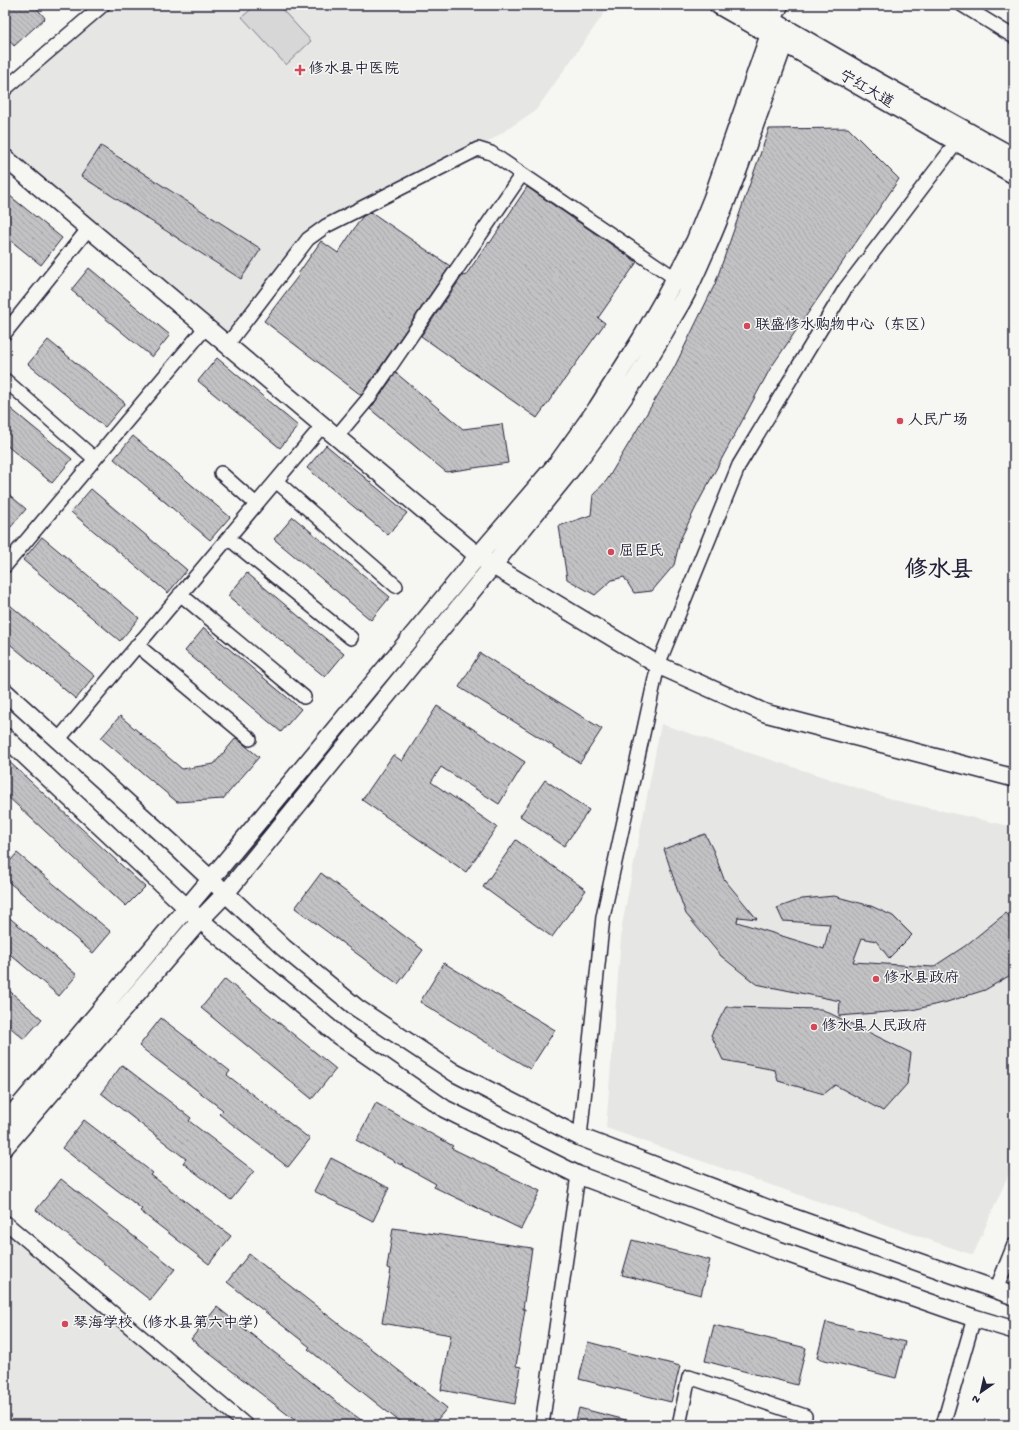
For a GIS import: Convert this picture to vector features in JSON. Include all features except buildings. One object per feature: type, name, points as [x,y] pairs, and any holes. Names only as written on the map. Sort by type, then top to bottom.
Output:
[{"type":"main road","name":"宁红大道","points":[[718,5],[772,28],[957,142],[1014,175]]},
{"type":"main road","name":"宁红大道","points":[[746,5],[772,28]]},
{"type":"main road","points":[[5,1123],[187,908],[478,556],[559,461],[592,414],[642,339],[695,241],[712,199],[772,28]]},
{"type":"main road","name":"宁红大道","points":[[787,37],[877,81],[1014,157]]},
{"type":"main road","points":[[5,1147],[200,920],[226,893],[569,472],[604,426],[656,347],[688,291],[715,230],[736,177],[787,37]]},
{"type":"main road","points":[[5,158],[478,556],[492,565],[658,666],[765,713],[1014,778]]},
{"type":"main road","points":[[5,692],[211,879],[284,948],[357,1008],[455,1073],[580,1138],[769,1209],[1014,1296]]},
{"type":"main road","points":[[5,737],[200,920],[339,1036],[445,1109],[578,1175],[778,1250],[974,1318],[1014,1330]]},
{"type":"street","points":[[5,89],[103,5]]},
{"type":"street","points":[[772,28],[782,5]]},
{"type":"street","points":[[962,5],[1014,37]]},
{"type":"street","points":[[580,1138],[603,917],[658,666],[739,465],[846,289],[957,142]]},
{"type":"street","points":[[227,344],[308,240],[326,226],[478,149],[491,153],[675,278],[688,291]]},
{"type":"street","points":[[337,436],[368,399],[522,174]]},
{"type":"street","points":[[5,333],[89,228]]},
{"type":"street","points":[[5,566],[206,327]]},
{"type":"street","points":[[5,380],[95,459]]},
{"type":"street","points":[[58,740],[323,425]]},
{"type":"street","points":[[221,473],[256,504]]},
{"type":"street","points":[[276,481],[396,586]]},
{"type":"street","points":[[228,538],[351,638]]},
{"type":"street","points":[[180,594],[304,697]]},
{"type":"street","points":[[137,645],[250,740]]},
{"type":"street","points":[[542,1425],[578,1175]]},
{"type":"street","points":[[5,1222],[246,1425]]},
{"type":"street","points":[[996,1290],[1014,1245]]},
{"type":"street","points":[[943,1425],[974,1318]]},
{"type":"street","points":[[679,1425],[689,1377],[805,1416],[802,1425]]},
{"type":"shaded area","points":[[103,5],[610,5],[536,110],[478,149],[326,226],[227,345],[5,158],[5,89]]},
{"type":"shaded area","points":[[256,5],[278,5],[311,41],[286,65],[242,17]]},
{"type":"shaded area","name":"修水县人民政府","points":[[661,724],[894,800],[1014,827],[1014,1162],[973,1255],[606,1128],[622,925]]},
{"type":"shaded area","name":"琴海学校（修水县第六中学）","points":[[5,1222],[246,1425],[5,1425]]},
{"type":"place","name":"修水县中医院","points":[[300,70]]},
{"type":"place","name":"联盛修水购物中心（东区）","points":[[747,326]]},
{"type":"place","name":"人民广场","points":[[900,421]]},
{"type":"place","name":"屈臣氏","points":[[611,552]]},
{"type":"place","name":"修水县政府","points":[[876,979]]},
{"type":"place","name":"修水县人民政府","points":[[814,1027]]},
{"type":"place","name":"琴海学校（修水县第六中学）","points":[[65,1324]]},
{"type":"district","name":"修水县","points":[[939,571]]}]
